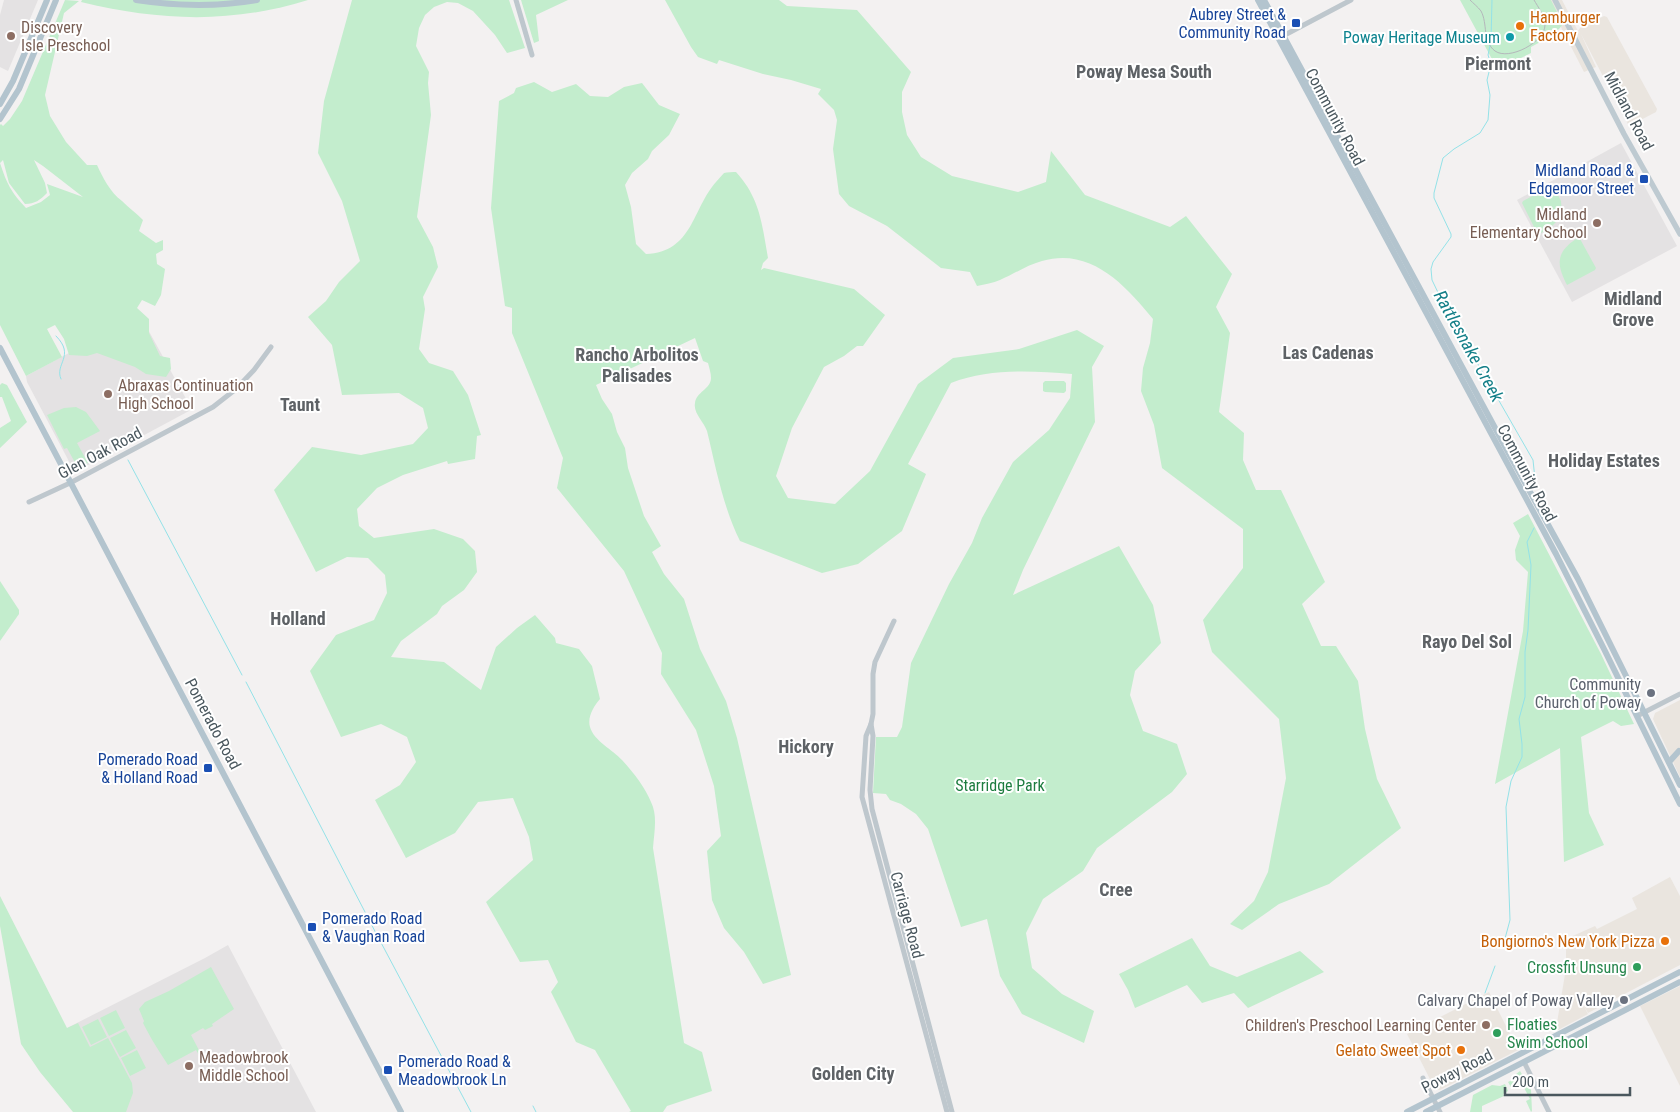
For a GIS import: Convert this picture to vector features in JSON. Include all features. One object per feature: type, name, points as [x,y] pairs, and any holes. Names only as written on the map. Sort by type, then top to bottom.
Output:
[{"type":"main road","points":[[0,104],[13,81],[47,0]]},
{"type":"main road","points":[[0,120],[19,89],[56,0]]},
{"type":"main road","points":[[136,0],[162,4],[206,5],[257,0]]},
{"type":"main road","name":"Community Road","points":[[1258,0],[1281,37],[1389,231],[1578,579],[1680,785]]},
{"type":"main road","name":"Community Road","points":[[1264,0],[1281,37],[1404,274],[1556,554],[1680,804]]},
{"type":"main road","name":"Midland Road","points":[[1555,0],[1624,134],[1680,234]]},
{"type":"main road","points":[[1389,231],[1391,243],[1405,270],[1404,274],[1408,274],[1420,296],[1426,301]]},
{"type":"main road","name":"Pomerado Road","points":[[0,348],[401,1112]]},
{"type":"main road","points":[[1528,504],[1532,504],[1542,521],[1547,523]]},
{"type":"main road","points":[[1536,520],[1544,527],[1551,539],[1556,539]]},
{"type":"main road","points":[[1556,554],[1563,561],[1572,578],[1574,580],[1578,579]]},
{"type":"main road","points":[[1570,583],[1576,586],[1585,603],[1589,602]]},
{"type":"main road","points":[[1668,762],[1679,751]]},
{"type":"main road","points":[[1661,765],[1672,780],[1680,796]]},
{"type":"main road","name":"Poway Road","points":[[1407,1112],[1680,972]]},
{"type":"main road","points":[[1650,997],[1660,988],[1680,978]]},
{"type":"main road","name":"Poway Road","points":[[1426,1112],[1439,1109],[1466,1091],[1680,982]]},
{"type":"main road","points":[[1612,1017],[1612,1011],[1634,1000],[1640,993]]},
{"type":"main road","points":[[1576,1035],[1583,1027],[1606,1015],[1607,1010]]},
{"type":"main road","points":[[1538,1055],[1546,1046],[1557,1040],[1556,1036]]},
{"type":"main road","points":[[1524,1062],[1525,1056],[1538,1050],[1546,1041]]},
{"type":"main road","points":[[1466,1091],[1486,1077],[1486,1072]]},
{"type":"street","points":[[516,0],[532,55]]},
{"type":"street","points":[[1281,37],[1351,0]]},
{"type":"street","name":"Glen Oak Road","points":[[29,502],[70,483],[213,407],[236,389],[254,370],[271,347]]},
{"type":"street","name":"Carriage Road","points":[[872,821],[870,790],[873,736],[871,724],[875,662],[894,621]]},
{"type":"street","points":[[1637,716],[1680,694]]},
{"type":"street","name":"Carriage Road","points":[[871,724],[866,736],[862,797],[872,821],[910,966],[952,1112]]},
{"type":"street","points":[[864,760],[872,760]]},
{"type":"street","name":"Carriage Road","points":[[929,1034],[947,1112]]},
{"type":"street","points":[[1524,1062],[1549,1112]]},
{"type":"street","points":[[1423,1078],[1439,1109]]},
{"type":"shaded area","name":"Discovery Isle Preschool","points":[[4,0],[38,0],[8,71],[0,67],[0,15]]},
{"type":"shaded area","points":[[1547,0],[1562,0],[1578,31],[1580,28],[1604,16],[1607,17],[1657,109],[1656,112],[1631,125],[1628,124],[1581,34],[1596,67],[1584,72]]},
{"type":"shaded area","name":"Midland Elementary School","points":[[1621,143],[1677,246],[1572,302],[1517,200]]},
{"type":"shaded area","name":"Abraxas Continuation High School","points":[[140,315],[190,406],[189,411],[79,470],[73,469],[27,382],[26,376]]},
{"type":"shaded area","points":[[1680,700],[1680,777],[1653,719],[1655,713]]},
{"type":"shaded area","points":[[1670,877],[1680,896],[1680,965],[1588,1013],[1579,997],[1588,1014],[1558,1030],[1556,1029],[1566,968],[1566,939],[1595,926],[1597,929],[1637,909],[1632,898]]},
{"type":"shaded area","name":"Meadowbrook Middle School","points":[[228,945],[316,1112],[113,1112],[67,1028]]},
{"type":"shaded area","points":[[1680,986],[1680,1086],[1640,1006]]},
{"type":"shaded area","points":[[1489,992],[1518,1050],[1440,1090],[1435,1089],[1407,1034]]},
{"type":"green space","points":[[65,0],[79,1],[64,13],[45,95],[50,116],[66,142],[87,165],[97,165],[110,189],[143,220],[139,231],[156,243],[163,240],[163,250],[156,254],[157,264],[165,269],[161,295],[155,306],[142,300],[137,308],[149,319],[149,333],[160,356],[170,358],[171,369],[166,377],[146,374],[135,367],[97,353],[87,356],[69,355],[64,339],[55,325],[47,329],[62,357],[26,376],[0,325],[0,163],[0,125],[3,126],[10,119],[22,101]],"holes":[[[3,160],[9,183],[25,204],[37,201],[47,193],[45,183],[34,160],[83,197],[47,184],[50,195],[41,202],[26,208],[7,182],[0,163]]]},
{"type":"green space","points":[[82,0],[308,0],[251,13],[195,17],[139,13],[81,2]]},
{"type":"green space","points":[[352,0],[509,0],[525,48],[507,53],[495,35],[473,11],[458,3],[447,2],[434,7],[425,15],[419,28],[416,46],[429,72],[428,83],[431,115],[417,217],[433,247],[438,267],[423,297],[425,309],[419,349],[429,363],[453,371],[468,395],[481,435],[477,436],[475,459],[448,464],[447,461],[403,475],[377,488],[357,509],[359,526],[374,538],[434,529],[463,539],[475,551],[477,572],[464,590],[442,606],[437,614],[401,641],[391,657],[444,662],[481,690],[496,647],[535,615],[555,638],[556,643],[579,649],[592,666],[600,699],[590,716],[589,723],[592,732],[630,770],[645,791],[653,807],[655,825],[653,848],[684,1043],[702,1052],[712,1091],[667,1106],[663,1112],[629,1112],[631,1111],[595,1050],[576,1042],[551,992],[558,982],[548,960],[520,962],[486,902],[533,860],[529,837],[513,798],[478,802],[455,833],[406,858],[375,800],[400,785],[416,762],[407,737],[381,724],[341,737],[310,671],[336,635],[374,620],[387,593],[385,575],[368,558],[347,557],[316,572],[274,490],[312,447],[361,455],[413,444],[428,428],[423,408],[399,393],[342,395],[332,345],[308,317],[326,301],[339,282],[360,261],[342,201],[318,153],[324,101]]},
{"type":"green space","points":[[521,0],[568,0],[536,15],[539,41],[534,43]]},
{"type":"green space","points":[[665,0],[779,0],[787,6],[857,10],[911,72],[902,92],[902,112],[907,135],[921,157],[952,176],[1018,192],[1046,182],[1051,151],[1085,195],[1170,227],[1186,216],[1232,274],[1216,307],[1230,333],[1219,412],[1244,433],[1243,460],[1256,490],[1281,490],[1325,582],[1302,604],[1321,646],[1336,646],[1358,681],[1365,729],[1377,779],[1401,828],[1329,884],[1279,904],[1242,930],[1230,924],[1254,901],[1268,872],[1286,778],[1279,719],[1212,652],[1203,620],[1243,568],[1243,529],[1162,468],[1154,425],[1141,391],[1143,368],[1150,343],[1153,319],[1118,282],[1091,264],[1076,259],[1060,258],[1042,261],[997,281],[977,286],[970,272],[941,268],[887,226],[849,206],[839,194],[833,149],[837,120],[834,110],[818,94],[821,89],[719,60],[717,64],[698,57]]},
{"type":"green space","points":[[1460,0],[1551,0],[1563,24],[1559,29],[1548,35],[1543,34],[1541,37],[1544,40],[1531,47],[1531,53],[1507,65],[1502,65],[1501,68],[1493,61]]},
{"type":"green space","name":"Starridge Park","points":[[534,82],[552,92],[576,84],[590,96],[608,97],[624,87],[642,83],[659,105],[680,114],[669,135],[652,151],[648,159],[632,173],[625,185],[631,207],[636,244],[646,254],[662,251],[673,246],[690,227],[716,182],[724,173],[736,172],[750,192],[762,223],[768,258],[763,263],[761,270],[764,268],[854,289],[885,315],[863,346],[857,346],[824,367],[792,428],[776,476],[788,498],[835,504],[870,471],[918,384],[953,358],[1019,349],[1077,330],[1104,346],[1092,367],[1095,422],[1023,570],[1013,595],[1119,546],[1153,605],[1161,643],[1135,671],[1130,695],[1143,731],[1177,744],[1187,774],[1172,792],[1097,848],[1083,871],[1043,899],[1026,933],[1032,968],[1062,994],[1094,1011],[1084,1043],[1022,1014],[1000,976],[987,919],[961,927],[928,829],[916,814],[901,804],[890,800],[886,794],[873,793],[876,737],[897,737],[902,727],[911,663],[949,584],[972,543],[982,518],[1013,462],[1049,430],[1070,398],[1072,374],[996,373],[966,378],[951,383],[908,464],[926,474],[902,531],[858,564],[822,573],[740,541],[724,501],[706,428],[695,407],[696,399],[709,385],[711,378],[708,363],[703,361],[695,338],[596,385],[602,399],[612,414],[617,432],[625,448],[628,468],[644,516],[661,546],[652,552],[664,574],[684,599],[700,649],[726,701],[737,738],[791,975],[763,984],[744,952],[724,928],[712,900],[707,851],[721,836],[714,786],[696,730],[661,674],[662,653],[624,571],[557,488],[563,458],[512,333],[512,308],[505,306],[491,208],[499,101],[514,93],[516,88]]},
{"type":"green space","points":[[1553,185],[1561,201],[1562,216],[1552,226],[1538,235],[1522,203]]},
{"type":"green space","points":[[1579,237],[1596,268],[1567,285],[1561,270],[1560,258],[1566,247]]},
{"type":"green space","points":[[1045,381],[1064,381],[1066,383],[1066,391],[1064,393],[1045,392],[1043,391],[1043,383]]},
{"type":"green space","points":[[2,383],[7,385],[27,422],[0,448],[0,428],[11,421],[2,397],[0,397],[0,385]]},
{"type":"green space","points":[[76,407],[86,412],[100,431],[77,443],[88,463],[78,468],[67,448],[64,449],[47,415],[64,408]]},
{"type":"green space","points":[[1528,514],[1601,654],[1634,724],[1621,726],[1613,721],[1581,737],[1589,813],[1604,845],[1564,862],[1560,748],[1495,784],[1523,631],[1528,572],[1516,560],[1515,550],[1520,536],[1513,523]]},
{"type":"green space","points":[[0,581],[19,610],[19,614],[0,641]]},
{"type":"green space","points":[[0,896],[67,1028],[78,1023],[90,1047],[108,1038],[132,1083],[133,1093],[126,1112],[73,1112],[40,1072],[21,1044],[0,926]]},
{"type":"green space","points":[[1192,938],[1210,966],[1237,977],[1300,951],[1324,972],[1248,1008],[1234,993],[1202,1003],[1187,985],[1135,1008],[1119,974]]},
{"type":"green space","points":[[211,967],[234,1009],[212,1024],[213,1026],[205,1030],[203,1028],[191,1035],[201,1054],[199,1055],[196,1050],[168,1065],[146,1029],[139,1009],[145,1002],[169,991]]},
{"type":"green space","points":[[116,1010],[125,1028],[109,1036],[100,1018]]},
{"type":"green space","points":[[98,1019],[107,1037],[91,1045],[82,1027]]},
{"type":"green space","points":[[126,1030],[136,1048],[120,1057],[110,1038]]},
{"type":"green space","points":[[137,1050],[146,1068],[130,1076],[121,1058]]},
{"type":"green space","points":[[1520,1071],[1531,1090],[1531,1112],[1526,1101],[1530,1099],[1523,1086],[1519,1088],[1517,1086],[1512,1089],[1508,1082]]},
{"type":"green space","points":[[1505,1084],[1508,1091],[1503,1094],[1504,1096],[1482,1106],[1482,1112],[1470,1112],[1473,1095],[1492,1085],[1500,1086]]},
{"type":"waterway","name":"Rattlesnake Creek","points":[[1492,0],[1491,41],[1488,55],[1491,64],[1487,80],[1490,95],[1488,120],[1480,133],[1443,158],[1434,198],[1451,237],[1433,262],[1431,269],[1432,280],[1444,305],[1533,460],[1535,479]]},
{"type":"waterway","points":[[56,336],[62,343],[65,354],[60,369],[61,379]]},
{"type":"waterway","points":[[128,460],[242,675]]},
{"type":"waterway","name":"Rattlesnake Creek","points":[[1503,946],[1510,920],[1506,807],[1511,781],[1522,757],[1519,719],[1525,697],[1525,652],[1531,565],[1527,542],[1534,528]]},
{"type":"waterway","points":[[246,682],[365,912]]},
{"type":"waterway","points":[[369,920],[471,1112]]},
{"type":"waterway","name":"Rattlesnake Creek","points":[[1485,993],[1495,966]]},
{"type":"waterway","points":[[533,1106],[536,1112]]},
{"type":"railway","points":[[1470,0],[1481,11],[1488,42],[1491,47],[1495,51],[1509,54],[1517,52],[1533,43],[1543,31],[1545,25],[1544,18],[1534,0]]},
{"type":"place","name":"Aubrey Street & Community Road","points":[[1296,23]]},
{"type":"place","name":"Hamburger Factory","points":[[1520,26]]},
{"type":"place","name":"Discovery Isle Preschool","points":[[11,36]]},
{"type":"place","name":"Poway Heritage Museum","points":[[1510,37]]},
{"type":"place","name":"Midland Road & Edgemoor Street","points":[[1644,179]]},
{"type":"place","name":"Midland Elementary School","points":[[1597,223]]},
{"type":"place","name":"Abraxas Continuation High School","points":[[108,394]]},
{"type":"place","name":"Community Church of Poway","points":[[1651,693]]},
{"type":"place","name":"Pomerado Road & Holland Road","points":[[208,768]]},
{"type":"place","name":"Pomerado Road & Vaughan Road","points":[[312,927]]},
{"type":"place","name":"Bongiorno's New York Pizza","points":[[1665,941]]},
{"type":"place","name":"Crossfit Unsung","points":[[1637,967]]},
{"type":"place","name":"Calvary Chapel of Poway Valley","points":[[1624,1000]]},
{"type":"place","name":"Children's Preschool Learning Center","points":[[1486,1025]]},
{"type":"place","name":"Floaties Swim School","points":[[1497,1033]]},
{"type":"place","name":"Gelato Sweet Spot","points":[[1461,1050]]},
{"type":"place","name":"Meadowbrook Middle School","points":[[189,1066]]},
{"type":"place","name":"Pomerado Road & Meadowbrook Ln","points":[[388,1070]]},
{"type":"district","name":"Piermont","points":[[1498,63]]},
{"type":"district","name":"Poway Mesa South","points":[[1144,71]]},
{"type":"district","name":"Midland Grove","points":[[1633,308]]},
{"type":"district","name":"Las Cadenas","points":[[1328,352]]},
{"type":"district","name":"Rancho Arbolitos Palisades","points":[[637,364]]},
{"type":"district","name":"Taunt","points":[[300,404]]},
{"type":"district","name":"Holiday Estates","points":[[1604,460]]},
{"type":"district","name":"Holland","points":[[298,618]]},
{"type":"district","name":"Rayo Del Sol","points":[[1467,641]]},
{"type":"district","name":"Hickory","points":[[806,746]]},
{"type":"district","name":"Cree","points":[[1116,889]]},
{"type":"district","name":"Golden City","points":[[853,1073]]}]
